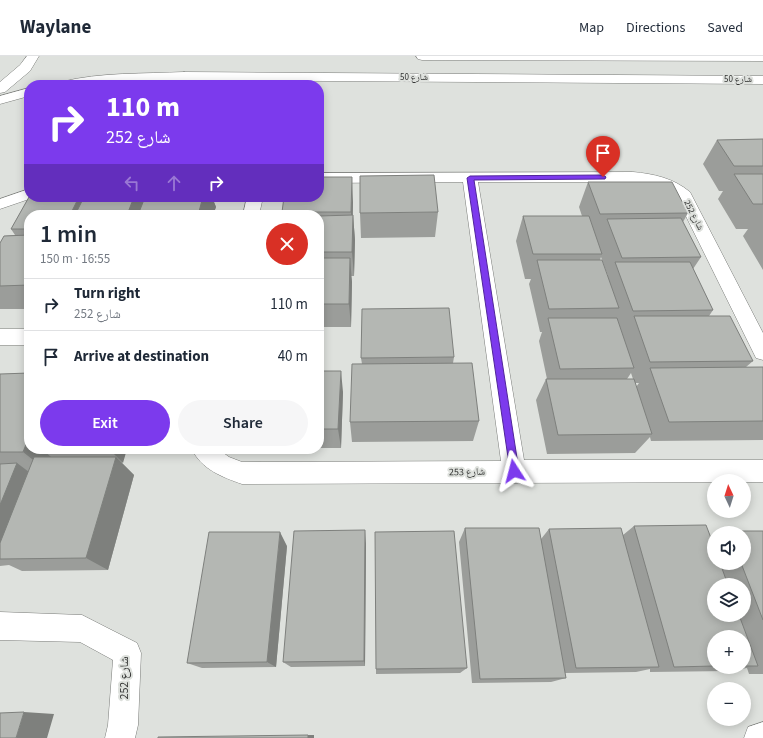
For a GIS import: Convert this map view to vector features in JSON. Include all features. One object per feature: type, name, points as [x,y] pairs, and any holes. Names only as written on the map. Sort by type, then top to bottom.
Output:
[{"type":"main road","points":[[0,89],[25,68],[33,56]]},
{"type":"main road","points":[[422,56],[763,57]]},
{"type":"main road","name":"شارع 50","points":[[107,80],[184,76],[763,80]]},
{"type":"main road","points":[[0,100],[24,93]]},
{"type":"street","name":"شارع 252","points":[[324,178],[633,177],[650,178],[663,181],[676,187],[684,195],[763,352]]},
{"type":"street","points":[[470,178],[514,471]]},
{"type":"street","points":[[0,204],[24,196]]},
{"type":"street","points":[[0,337],[24,337]]},
{"type":"street","name":"شارع 253","points":[[208,454],[225,468],[242,473],[763,471]]},
{"type":"street","name":"شارع 252","points":[[0,626],[82,629],[127,653],[123,726],[120,738]]},
{"type":"street","points":[[759,738],[763,737]]},
{"type":"building","points":[[763,139],[763,166],[734,166],[717,140]]},
{"type":"building","points":[[734,174],[763,174],[763,204],[753,204]]},
{"type":"building","points":[[434,175],[438,212],[360,213],[360,176]]},
{"type":"building","points":[[324,177],[352,177],[351,212],[324,212],[324,210],[282,210],[283,202],[324,202]]},
{"type":"building","points":[[588,182],[672,182],[688,213],[600,214]]},
{"type":"building","points":[[26,202],[76,202],[72,210],[24,210],[24,229],[11,229]]},
{"type":"building","points":[[82,202],[132,202],[129,210],[78,210]]},
{"type":"building","points":[[143,202],[202,202],[199,210],[140,210]]},
{"type":"building","points":[[353,215],[352,252],[324,252],[324,216]]},
{"type":"building","points":[[523,216],[589,216],[602,254],[533,254]]},
{"type":"building","points":[[681,218],[701,257],[622,258],[607,219]]},
{"type":"building","points":[[24,235],[24,285],[0,286],[0,243],[4,236]]},
{"type":"building","points":[[324,258],[350,258],[349,304],[324,304]]},
{"type":"building","points":[[537,260],[602,260],[619,308],[549,309]]},
{"type":"building","points":[[615,262],[690,262],[713,310],[633,311]]},
{"type":"building","points":[[449,308],[454,357],[361,358],[362,309]]},
{"type":"building","points":[[634,316],[730,316],[753,361],[650,362]]},
{"type":"building","points":[[548,318],[617,318],[634,368],[560,369]]},
{"type":"building","points":[[472,363],[479,421],[350,422],[352,364]]},
{"type":"building","points":[[763,367],[763,421],[669,422],[650,368]]},
{"type":"building","points":[[324,371],[341,371],[338,429],[324,429]]},
{"type":"building","points":[[24,373],[23,452],[0,452],[0,374]]},
{"type":"building","points":[[546,379],[634,379],[652,434],[558,435]]},
{"type":"building","points":[[34,457],[116,457],[86,558],[0,559],[0,543]]},
{"type":"building","points":[[17,463],[0,505],[0,464]]},
{"type":"building","points":[[706,525],[707,570],[723,570],[725,578],[707,578],[707,622],[742,622],[745,630],[707,630],[707,666],[674,667],[634,526]]},
{"type":"building","points":[[465,528],[539,528],[566,678],[480,679]]},
{"type":"building","points":[[621,528],[659,667],[576,668],[549,529]]},
{"type":"building","points":[[365,530],[364,661],[283,662],[294,531]]},
{"type":"building","points":[[454,531],[467,668],[376,669],[375,532]]},
{"type":"building","points":[[751,531],[763,531],[763,620],[751,589],[751,578],[747,578],[744,570],[751,570]]},
{"type":"building","points":[[209,532],[280,532],[267,662],[187,663]]},
{"type":"building","points":[[751,647],[758,666],[751,666]]},
{"type":"building","points":[[24,712],[16,738],[0,738],[0,713]]},
{"type":"building","points":[[308,735],[308,738],[158,738],[158,737]]},
{"type":"route","points":[[514,471],[470,178],[603,177]]}]
